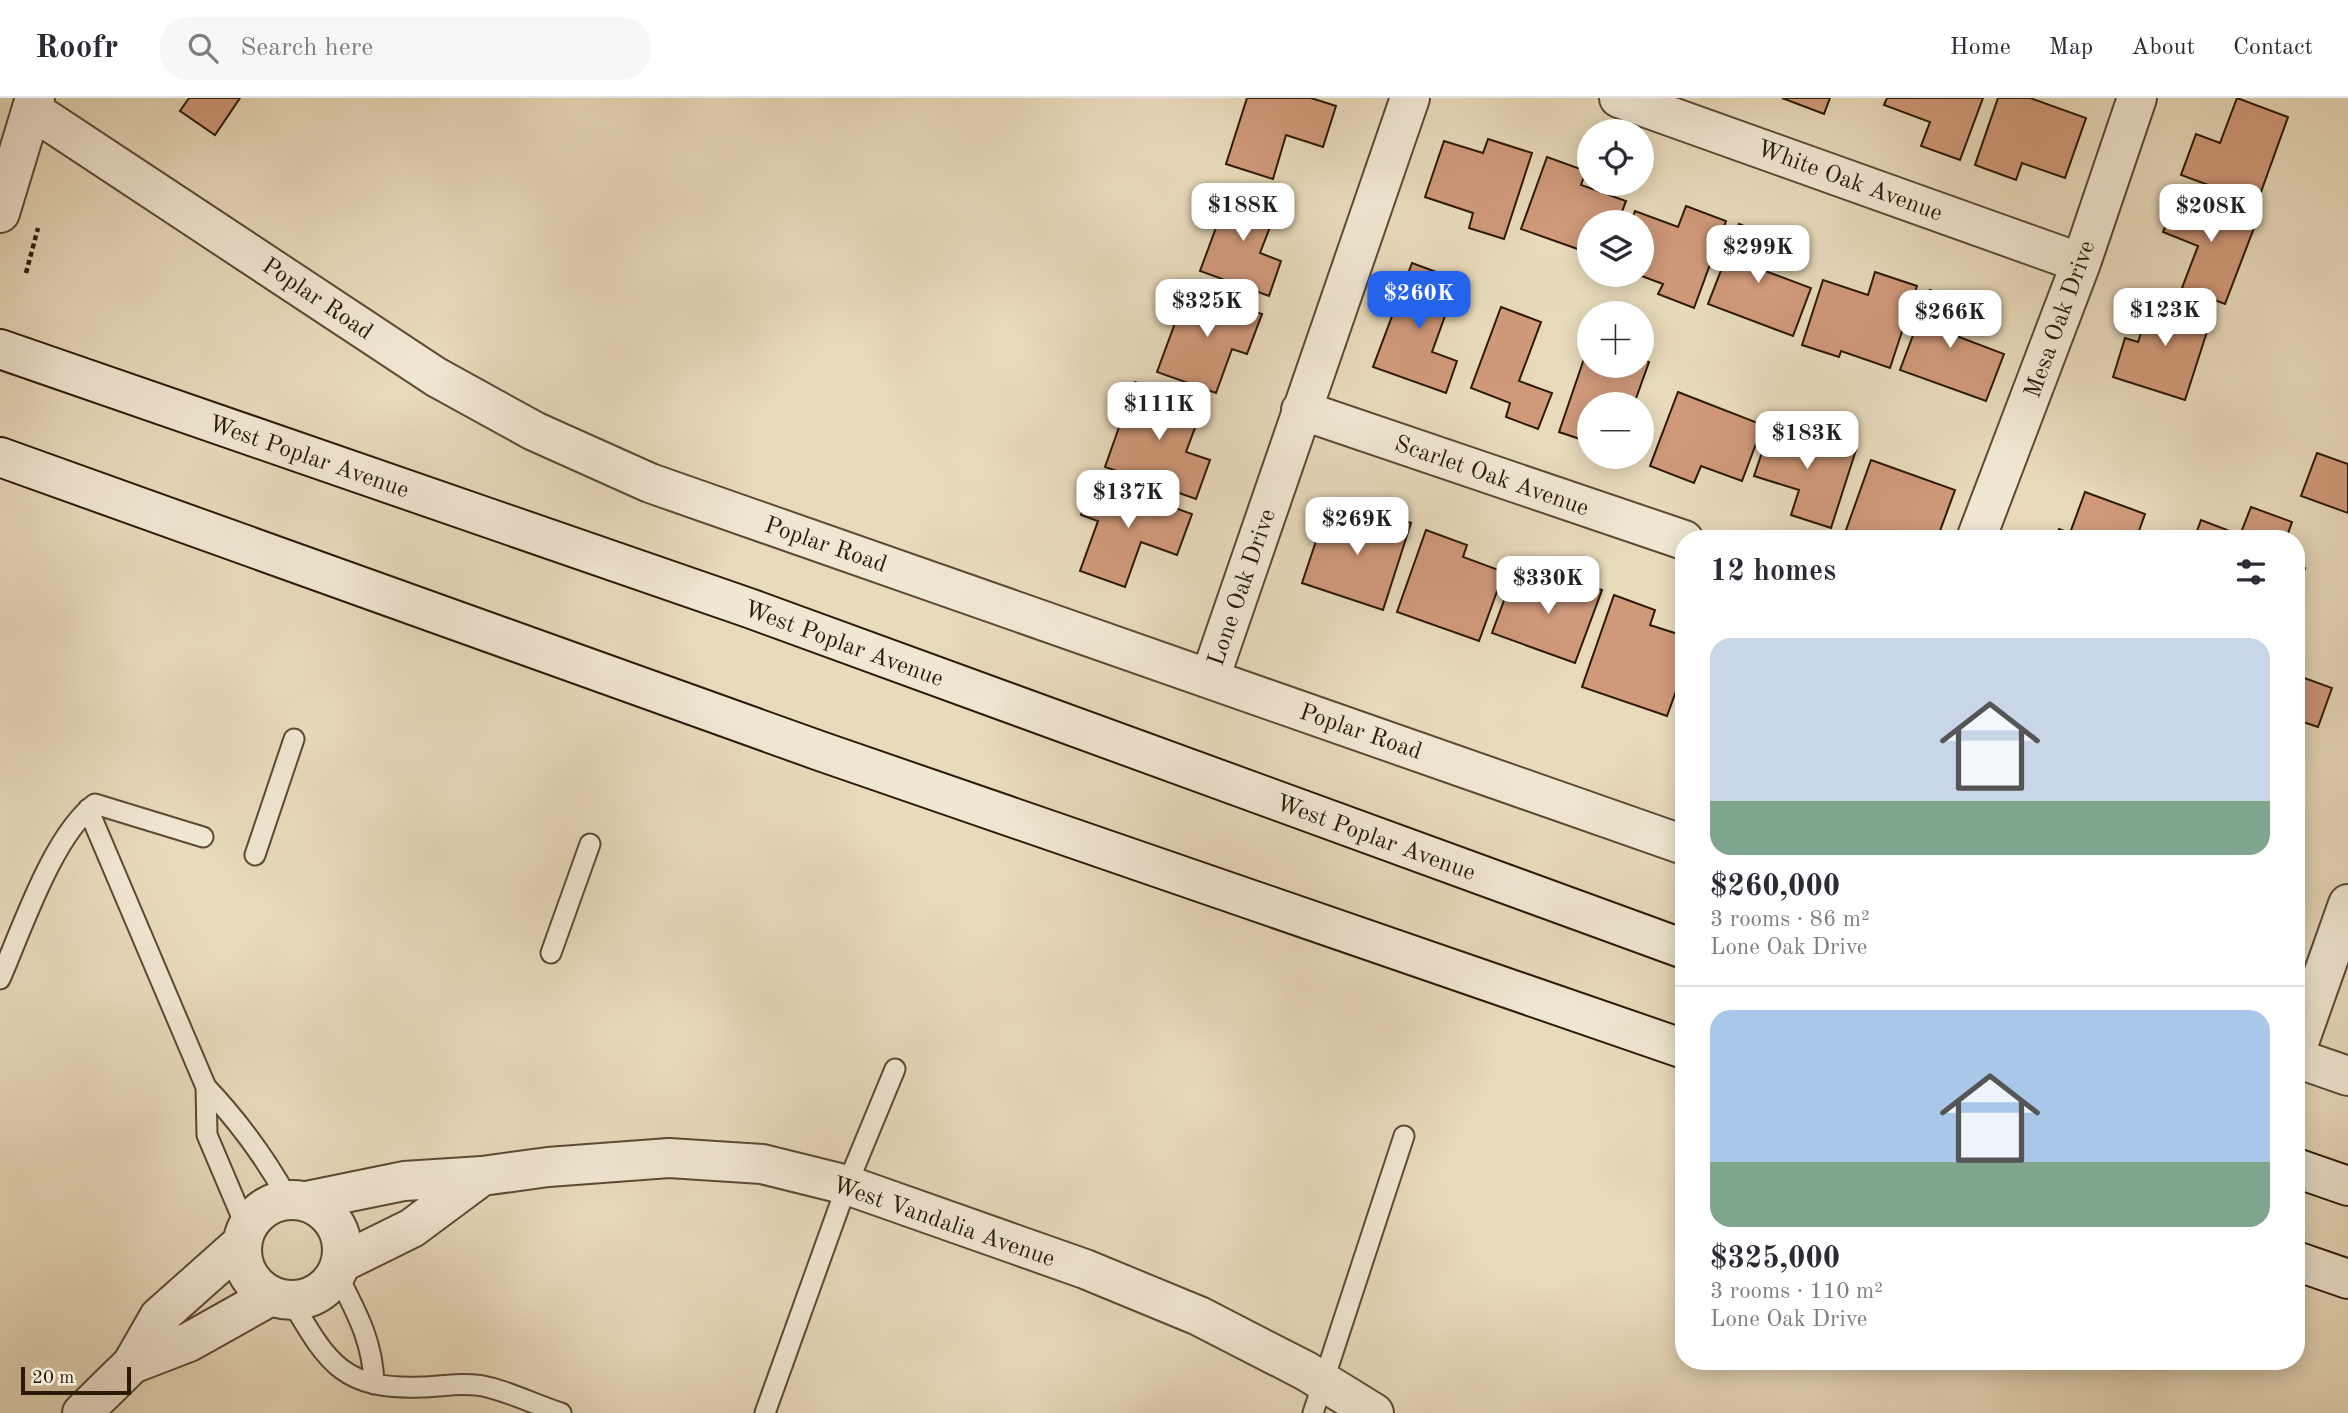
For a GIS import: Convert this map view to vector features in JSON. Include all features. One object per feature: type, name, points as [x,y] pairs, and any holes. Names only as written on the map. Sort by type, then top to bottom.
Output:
[{"type":"street","name":"Lone Oak Drive","points":[[1210,678],[1409,98]]},
{"type":"street","name":"White Oak Avenue","points":[[1619,98],[2081,263]]},
{"type":"street","name":"Mesa Oak Drive","points":[[1979,530],[2081,263],[2137,98]]},
{"type":"street","points":[[0,213],[34,104]]},
{"type":"street","name":"Poplar Road","points":[[34,104],[436,377],[534,431],[650,483],[1675,842]]},
{"type":"street","name":"West Poplar Avenue","points":[[0,349],[749,608],[1675,945]]},
{"type":"street","name":"Scarlet Oak Avenue","points":[[1301,410],[1675,537]]},
{"type":"street","points":[[0,457],[807,746],[1675,1046]]},
{"type":"street","points":[[2305,1026],[2348,904]]},
{"type":"street","points":[[2305,1061],[2348,1076]]},
{"type":"street","name":"West Vandalia Avenue","points":[[297,1200],[404,1181],[482,1176],[548,1167],[669,1158],[762,1164],[847,1185],[1086,1269],[1199,1316],[1318,1397],[1374,1413]]},
{"type":"street","points":[[2305,1171],[2348,1186]]},
{"type":"street","name":"West Vandalia Avenue","points":[[338,1268],[412,1228],[482,1176]]},
{"type":"street","points":[[82,1413],[132,1364],[159,1317],[243,1236],[256,1213],[271,1204],[297,1200],[321,1209],[334,1221],[343,1249],[338,1268],[326,1288],[300,1301],[280,1298],[249,1278],[242,1262],[243,1236]]},
{"type":"street","points":[[2305,1264],[2348,1279]]},
{"type":"street","points":[[132,1364],[189,1342],[280,1298]]},
{"type":"lane","points":[[255,855],[294,739]]},
{"type":"lane","points":[[0,979],[55,857],[77,818],[88,809],[96,804],[203,837]]},
{"type":"lane","points":[[88,809],[206,1087],[236,1119],[297,1200]]},
{"type":"lane","points":[[551,953],[590,844]]},
{"type":"lane","points":[[765,1413],[847,1185],[895,1069]]},
{"type":"lane","points":[[206,1087],[207,1135],[243,1236]]},
{"type":"lane","points":[[1318,1397],[1404,1136]]},
{"type":"lane","points":[[338,1268],[374,1356],[374,1384]]},
{"type":"lane","points":[[280,1298],[324,1356],[347,1375],[374,1384],[417,1387],[476,1385],[561,1413]]},
{"type":"building","points":[[189,98],[240,98],[215,135],[180,111]]},
{"type":"building","points":[[1247,98],[1311,98],[1336,106],[1323,147],[1286,135],[1273,179],[1226,164]]},
{"type":"building","points":[[1782,98],[1830,98],[1824,114]]},
{"type":"building","points":[[1887,98],[1983,98],[1960,160],[1921,146],[1930,122],[1884,105]]},
{"type":"building","points":[[1998,98],[2030,98],[2086,118],[2065,178],[2022,163],[2016,180],[1975,165]]},
{"type":"building","points":[[2237,98],[2288,117],[2257,203],[2181,175],[2196,134],[2220,143]]},
{"type":"building","points":[[1488,139],[1532,153],[1504,239],[1469,228],[1473,213],[1425,197],[1444,141],[1483,153]]},
{"type":"building","points":[[1547,157],[1577,168],[1577,196],[1612,196],[1626,201],[1623,210],[1577,210],[1577,249],[1521,229]]},
{"type":"building","points":[[1231,187],[1279,204],[1260,253],[1281,261],[1269,296],[1200,271]]},
{"type":"building","points":[[2179,191],[2257,220],[2225,304],[2182,288],[2198,246],[2163,232]]},
{"type":"building","points":[[1686,206],[1726,221],[1694,308],[1658,294],[1663,284],[1654,281],[1654,218],[1678,227]]},
{"type":"building","points":[[1739,224],[1777,239],[1765,271],[1811,288],[1793,336],[1708,304]]},
{"type":"building","points":[[1412,263],[1458,280],[1432,352],[1457,361],[1446,393],[1373,367]]},
{"type":"building","points":[[1875,272],[1917,286],[1890,368],[1841,351],[1839,357],[1802,345],[1823,280],[1868,295]]},
{"type":"building","points":[[1188,288],[1262,314],[1247,354],[1232,349],[1216,393],[1157,372]]},
{"type":"building","points":[[1930,290],[1971,305],[1959,337],[2004,354],[1986,401],[1900,370]]},
{"type":"building","points":[[2154,293],[2213,313],[2185,400],[2113,377],[2125,338],[2138,342]]},
{"type":"building","points":[[1501,307],[1541,322],[1519,381],[1552,393],[1538,429],[1506,417],[1510,403],[1471,388]]},
{"type":"building","points":[[1577,378],[1643,378],[1638,392],[1577,392],[1577,438],[1559,432]]},
{"type":"building","points":[[1135,382],[1203,406],[1186,452],[1210,460],[1196,499],[1105,467]]},
{"type":"building","points":[[1678,392],[1763,425],[1742,481],[1701,466],[1694,483],[1654,468],[1654,455]]},
{"type":"building","points":[[1772,423],[1856,450],[1831,528],[1791,515],[1799,490],[1754,476]]},
{"type":"building","points":[[2317,453],[2348,464],[2348,513],[2301,496]]},
{"type":"building","points":[[1871,460],[1955,490],[1940,530],[1846,530]]},
{"type":"building","points":[[1094,479],[1192,514],[1177,555],[1141,542],[1125,587],[1080,571],[1098,521],[1081,515]]},
{"type":"building","points":[[2085,492],[2145,514],[2139,530],[2071,530]]},
{"type":"building","points":[[2251,507],[2292,522],[2289,530],[2242,530]]},
{"type":"building","points":[[1370,509],[1411,523],[1383,610],[1302,583],[1326,511],[1365,523]]},
{"type":"building","points":[[2201,520],[2227,530],[2197,530]]},
{"type":"building","points":[[1426,530],[1467,545],[1463,557],[1504,572],[1479,641],[1397,612]]},
{"type":"building","points":[[1560,574],[1602,590],[1575,663],[1492,633],[1513,576],[1554,591]]},
{"type":"building","points":[[1614,595],[1655,610],[1650,625],[1675,633],[1675,694],[1667,716],[1582,687]]},
{"type":"building","points":[[2305,678],[2332,688],[2318,727],[2305,723]]}]
